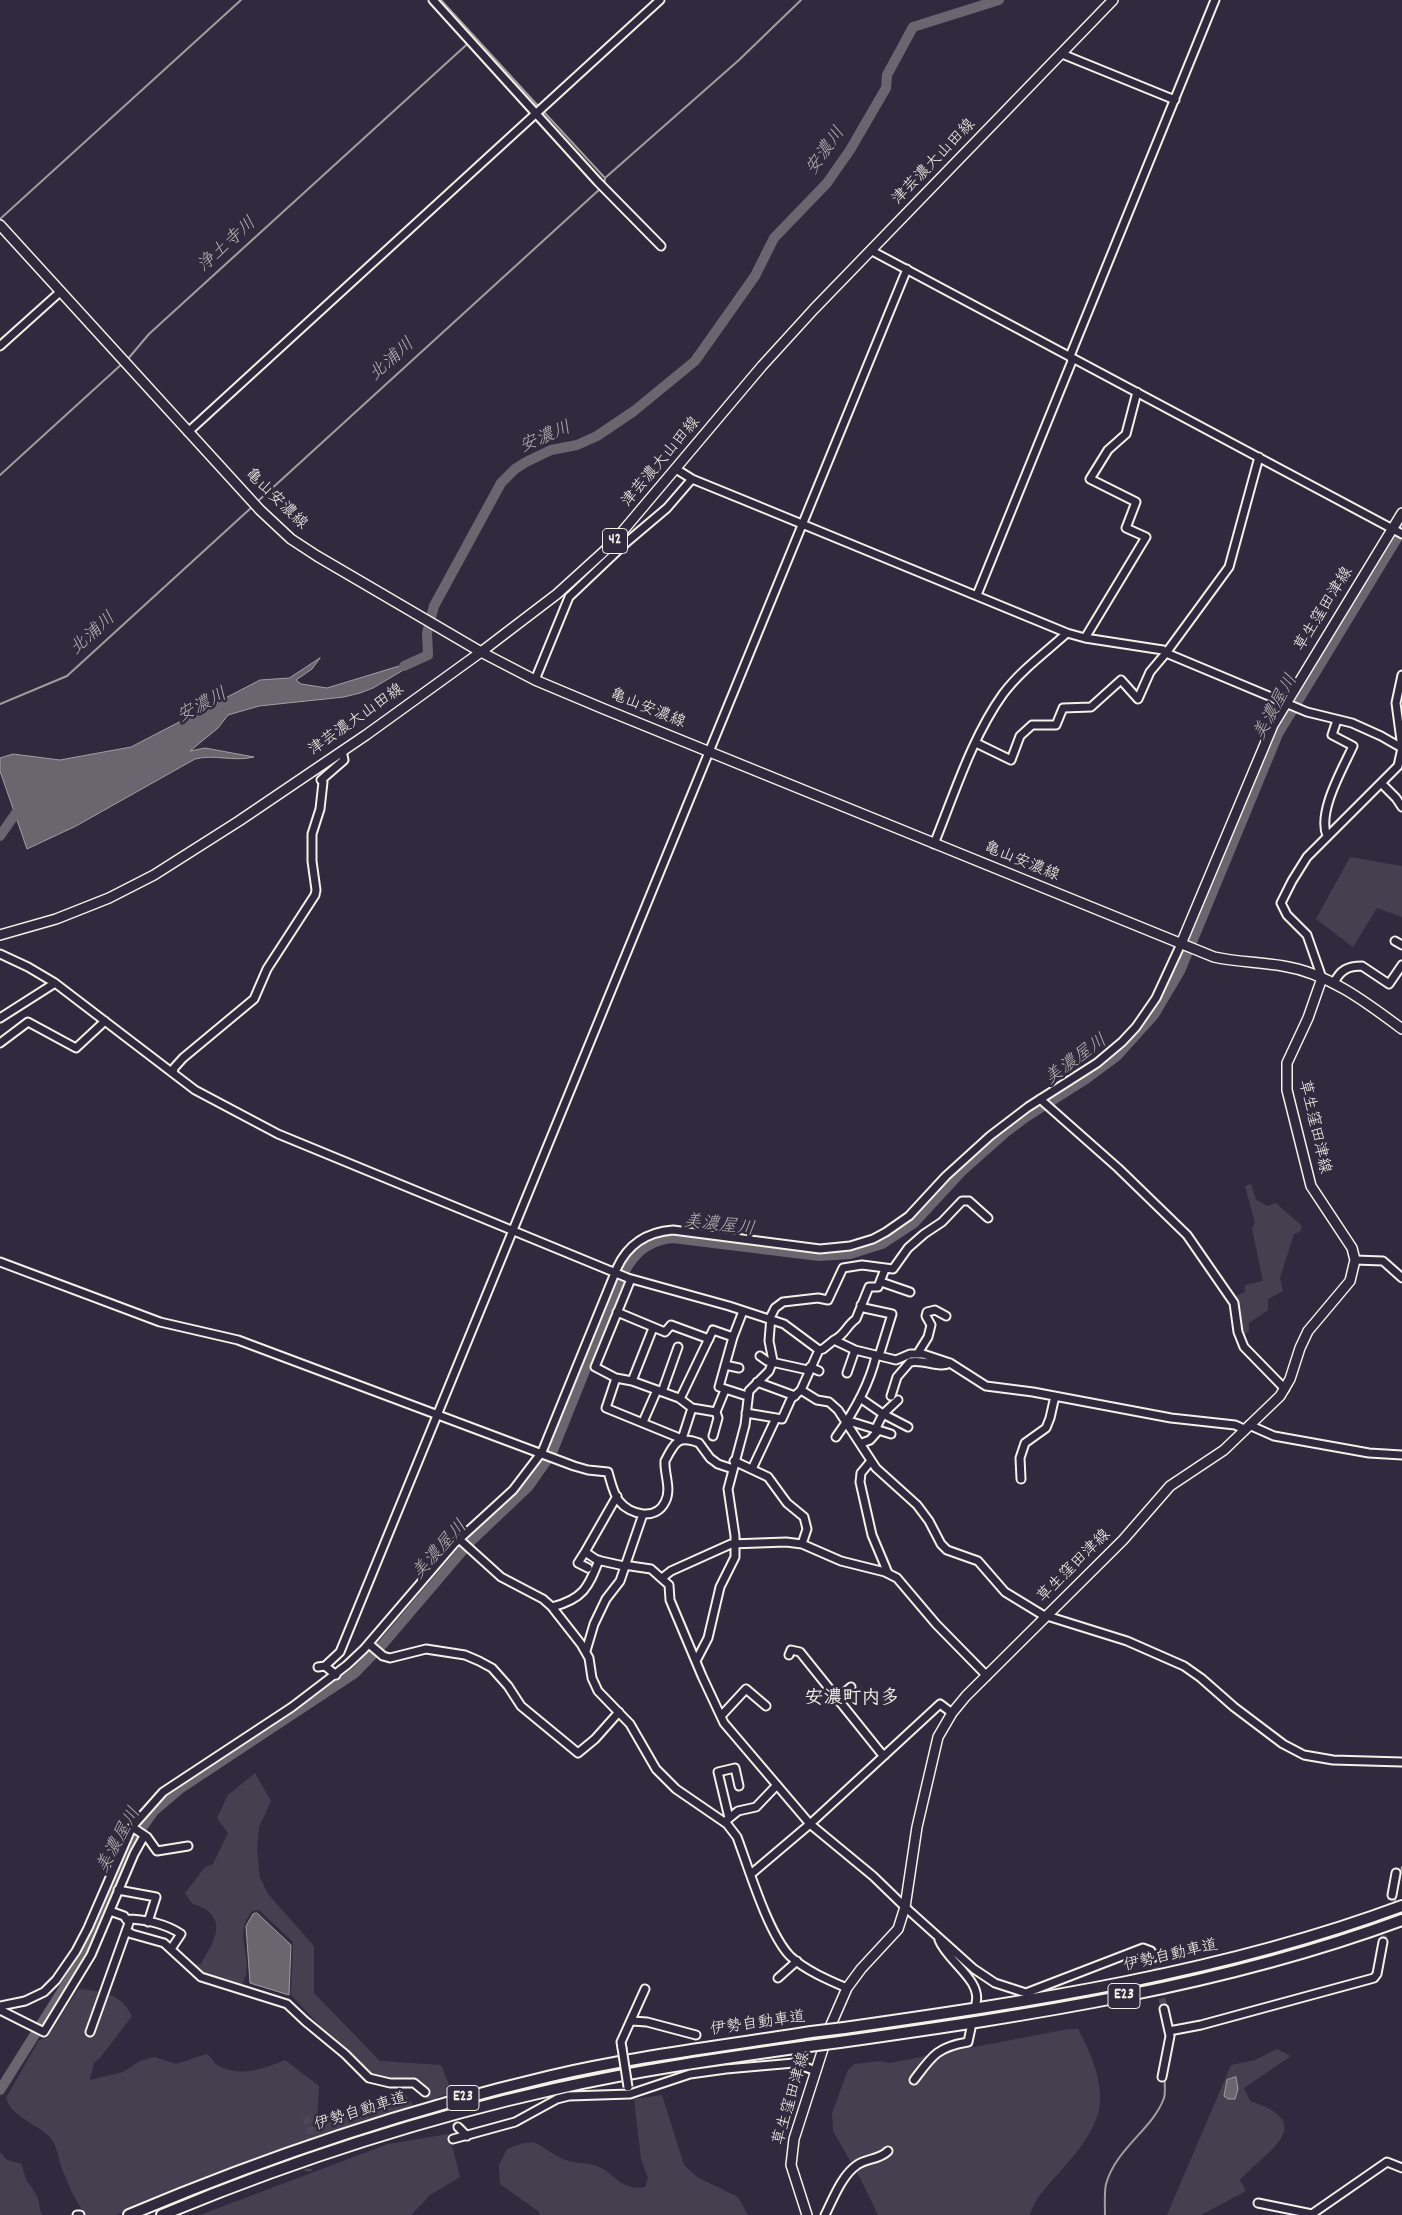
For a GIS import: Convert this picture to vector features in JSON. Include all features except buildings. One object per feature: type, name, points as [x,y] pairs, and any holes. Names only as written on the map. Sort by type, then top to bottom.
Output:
[{"type":"highway","name":"伊勢自動車道","points":[[129,2215],[190,2189],[309,2145],[452,2102],[553,2076],[604,2065],[811,2032],[1053,1997],[1170,1974],[1315,1935],[1402,1906]]},
{"type":"highway","name":"伊勢自動車道","points":[[162,2215],[277,2170],[389,2133],[456,2114],[606,2078],[963,2024],[1158,1990],[1261,1964],[1402,1920]]},
{"type":"main road","name":"津芸濃大山田線","points":[[0,935],[65,916],[109,898],[154,875],[239,821],[342,751],[481,652],[557,594],[611,545],[762,366],[814,308],[1113,0]]},
{"type":"main road","name":"亀山安濃線","points":[[1,226],[260,510],[291,539],[370,588],[481,652],[535,680],[1183,945],[1222,959],[1284,966],[1322,978],[1364,1001],[1402,1029]]},
{"type":"main road","name":"草生窪田津線","points":[[1183,945],[1263,746],[1287,704],[1397,531],[1402,514]]},
{"type":"main road","name":"草生窪田津線","points":[[807,2215],[791,2165],[794,2139],[830,2026],[847,1988],[861,1969],[898,1929],[938,1737],[952,1713],[1123,1540],[1170,1486],[1224,1450],[1269,1407],[1285,1389],[1306,1335],[1348,1285],[1354,1272],[1355,1260],[1350,1243],[1311,1186],[1287,1090],[1288,1063],[1308,1018],[1322,978]]},
{"type":"street","points":[[433,0],[537,112],[598,182],[661,246]]},
{"type":"street","points":[[188,432],[660,0]]},
{"type":"street","points":[[978,595],[1072,361],[1070,356],[1215,0]]},
{"type":"street","points":[[1062,54],[1175,100]]},
{"type":"street","points":[[872,250],[1397,531]]},
{"type":"street","points":[[336,1675],[322,1667],[340,1652],[907,269]]},
{"type":"street","points":[[0,346],[60,292]]},
{"type":"street","points":[[1086,638],[1146,537],[1126,528],[1136,502],[1090,479],[1108,450],[1126,434],[1137,392]]},
{"type":"street","points":[[976,743],[1011,760],[1020,736],[1032,724],[1056,725],[1063,708],[1091,707],[1121,680],[1138,698],[1150,672],[1229,567],[1258,457]]},
{"type":"street","points":[[676,469],[692,478],[1067,633],[1086,638],[1163,650],[1166,653],[1298,709],[1372,731],[1402,748]]},
{"type":"street","points":[[535,680],[570,597],[628,540],[667,508],[692,478]]},
{"type":"street","points":[[934,844],[976,743],[1004,693],[1067,633]]},
{"type":"street","points":[[1322,978],[1307,935],[1287,915],[1281,902],[1303,862],[1398,766],[1402,748],[1396,703],[1402,675]]},
{"type":"street","points":[[1327,836],[1324,827],[1329,802],[1352,746],[1332,735],[1337,720]]},
{"type":"street","points":[[173,1074],[174,1068],[183,1058],[254,999],[268,969],[314,895],[316,890],[311,854],[312,834],[320,809],[323,782],[321,780],[344,760],[342,751]]},
{"type":"street","points":[[1382,784],[1402,807]]},
{"type":"street","points":[[0,2008],[25,2001],[44,1992],[56,1980],[76,1951],[88,1928],[133,1828],[164,1792],[336,1675],[371,1645],[461,1541],[513,1490],[544,1453],[617,1274],[621,1259],[631,1246],[654,1233],[673,1230],[820,1249],[840,1248],[873,1239],[909,1216],[967,1156],[1007,1122],[1097,1063],[1132,1032],[1156,998],[1183,945]]},
{"type":"street","points":[[0,954],[28,967],[55,983],[173,1074],[205,1096],[278,1134],[629,1279],[789,1326],[819,1350]]},
{"type":"street","points":[[1334,984],[1345,968],[1357,966],[1362,966],[1389,984],[1402,965]]},
{"type":"street","points":[[0,1018],[55,983]]},
{"type":"street","points":[[0,1043],[28,1022],[76,1048],[86,1043],[105,1022]]},
{"type":"street","points":[[1042,1100],[1118,1168],[1187,1235],[1234,1304],[1238,1332],[1244,1347],[1285,1389]]},
{"type":"street","points":[[696,1661],[708,1638],[720,1587],[735,1557],[736,1543],[727,1494],[734,1461],[745,1425],[748,1391],[769,1371],[773,1361],[770,1341],[770,1320],[775,1308],[783,1302],[818,1298],[828,1300],[843,1268],[862,1265],[893,1269],[908,1248],[942,1222],[962,1201],[970,1201],[988,1218]]},
{"type":"street","points":[[1355,1260],[1383,1261],[1402,1278]]},
{"type":"street","points":[[0,1262],[160,1322],[238,1340],[588,1470],[608,1472],[616,1496],[625,1507],[643,1514],[655,1512],[665,1504],[668,1488],[665,1460],[678,1441],[682,1439],[692,1408]]},
{"type":"street","points":[[746,1413],[782,1420],[795,1396],[801,1390],[809,1368],[819,1350],[840,1337],[849,1322],[856,1319],[869,1287],[878,1287],[885,1268]]},
{"type":"street","points":[[629,1279],[595,1367],[616,1378],[632,1381],[680,1398],[692,1408],[716,1412]]},
{"type":"street","points":[[881,1282],[910,1292]]},
{"type":"street","points":[[836,1437],[848,1422],[872,1375],[892,1314],[864,1308],[861,1305]]},
{"type":"street","points":[[918,1353],[928,1337],[931,1325],[926,1316],[927,1312],[935,1310],[946,1316]]},
{"type":"street","points":[[743,1311],[733,1337],[719,1387],[747,1396]]},
{"type":"street","points":[[617,1312],[665,1332],[671,1325],[709,1339]]},
{"type":"street","points":[[632,1381],[653,1328]]},
{"type":"street","points":[[680,1398],[713,1330],[733,1337]]},
{"type":"street","points":[[834,1340],[855,1350],[896,1360],[918,1353],[950,1364],[986,1386],[1055,1396],[1171,1418],[1247,1427],[1274,1436],[1369,1453],[1402,1454]]},
{"type":"street","points":[[643,1422],[678,1347]]},
{"type":"street","points":[[847,1373],[855,1350]]},
{"type":"street","points":[[760,1356],[773,1361],[819,1371]]},
{"type":"street","points":[[891,1396],[897,1377],[910,1362],[920,1360],[942,1367],[950,1364]]},
{"type":"street","points":[[725,1365],[738,1368]]},
{"type":"street","points":[[616,1378],[606,1408],[682,1439],[699,1443],[710,1458],[718,1464],[733,1469]]},
{"type":"street","points":[[757,1382],[795,1396]]},
{"type":"street","points":[[713,1436],[718,1418],[716,1412],[725,1390]]},
{"type":"street","points":[[801,1390],[817,1400],[824,1400],[834,1406],[848,1422],[881,1474],[913,1500],[929,1521],[942,1544],[948,1550],[978,1561],[1005,1592],[1046,1617],[1127,1641],[1184,1666],[1202,1678],[1283,1744],[1304,1755],[1333,1760],[1402,1762]]},
{"type":"street","points":[[1021,1479],[1022,1451],[1025,1443],[1046,1428],[1055,1396]]},
{"type":"street","points":[[860,1398],[883,1414],[908,1427]]},
{"type":"street","points":[[862,1443],[870,1440],[883,1414],[898,1400]]},
{"type":"street","points":[[752,1469],[776,1418]]},
{"type":"street","points":[[848,1422],[891,1434]]},
{"type":"street","points":[[734,1461],[768,1477],[787,1503],[804,1517],[808,1529],[802,1544]]},
{"type":"street","points":[[871,1461],[861,1473],[860,1482],[872,1535],[888,1573]]},
{"type":"street","points":[[588,1568],[578,1562],[616,1496]]},
{"type":"street","points":[[586,1652],[594,1624],[606,1599],[620,1581],[643,1514]]},
{"type":"street","points":[[461,1541],[501,1577],[543,1599],[552,1607],[586,1652],[594,1684],[630,1724],[656,1769],[666,1781],[727,1820]]},
{"type":"street","points":[[662,1578],[670,1571],[714,1552],[720,1547],[736,1543],[786,1542],[802,1544],[841,1561],[888,1573],[902,1584],[930,1617],[987,1676]]},
{"type":"street","points":[[585,1552],[599,1560],[624,1566],[651,1569],[669,1585],[670,1600],[724,1723],[810,1824],[874,1876],[904,1907],[984,1977],[1022,1994],[1034,1991],[1091,1966],[1143,1948],[1151,1951],[1154,1957]]},
{"type":"street","points":[[552,1607],[582,1596],[599,1560]]},
{"type":"street","points":[[371,1645],[383,1656],[395,1658],[416,1650],[426,1649],[465,1655],[479,1661],[492,1668],[508,1686],[521,1706],[578,1753],[595,1739],[619,1712]]},
{"type":"street","points":[[789,1655],[791,1650],[800,1652],[881,1753],[885,1755]]},
{"type":"street","points":[[838,1698],[851,1687]]},
{"type":"street","points":[[721,1716],[746,1689],[766,1706]]},
{"type":"street","points":[[751,1874],[810,1824],[940,1704],[952,1713]]},
{"type":"street","points":[[739,1786],[735,1768],[718,1772],[727,1820],[737,1837],[772,1928],[782,1945],[797,1961],[847,1988]]},
{"type":"street","points":[[727,1820],[738,1811],[756,1807],[777,1785]]},
{"type":"street","points":[[133,1828],[144,1835],[154,1849],[159,1851],[188,1846]]},
{"type":"street","points":[[0,2008],[44,2032],[91,1954],[144,1835]]},
{"type":"street","points":[[1392,1895],[1396,1873]]},
{"type":"street","points":[[118,1890],[156,1897],[148,1922]]},
{"type":"street","points":[[110,1911],[126,1919],[148,1922],[174,1929],[181,1934],[171,1950]]},
{"type":"street","points":[[90,2032],[129,1923],[126,1919]]},
{"type":"street","points":[[126,1931],[164,1943],[201,1977],[287,2004],[370,2078],[390,2083],[414,2083],[425,2092]]},
{"type":"street","points":[[938,1938],[945,1952],[976,1987],[978,1997],[976,2003]]},
{"type":"street","points":[[1169,2031],[1210,2023],[1374,1978],[1377,1974],[1383,1942]]},
{"type":"street","points":[[778,1978],[797,1961]]},
{"type":"street","points":[[629,2090],[621,2042],[645,1989]]},
{"type":"street","points":[[1162,2077],[1170,2041],[1164,2010]]},
{"type":"street","points":[[632,2021],[647,2022],[696,2035]]},
{"type":"street","points":[[914,2080],[930,2059],[942,2048],[968,2042],[971,2028]]},
{"type":"street","points":[[453,2139],[515,2122],[557,2099],[629,2090],[690,2074],[794,2063],[816,2071]]},
{"type":"street","points":[[458,2127],[467,2136]]},
{"type":"street","points":[[825,2215],[852,2169],[864,2161],[882,2157],[888,2151]]},
{"type":"street","points":[[1258,2203],[1312,2214],[1387,2162],[1402,2168]]},
{"type":"shaded area","points":[[320,658],[312,669],[296,680],[301,684],[327,688],[422,659],[373,688],[360,693],[344,697],[259,706],[228,715],[218,728],[190,751],[205,748],[254,757],[239,759],[209,757],[195,759],[76,826],[27,849],[0,771],[0,758],[13,754],[60,760],[131,747],[260,680],[289,678]]},
{"type":"shaded area","points":[[1350,857],[1402,866],[1402,917],[1377,908],[1353,947],[1316,919]]},
{"type":"shaded area","points":[[1251,1184],[1256,1200],[1268,1206],[1276,1203],[1302,1226],[1300,1232],[1294,1234],[1280,1278],[1283,1291],[1268,1299],[1268,1310],[1249,1323],[1249,1332],[1243,1334],[1240,1308],[1236,1296],[1245,1292],[1245,1285],[1263,1281],[1252,1228],[1255,1223],[1245,1186]]},
{"type":"shaded area","points":[[255,1773],[271,1801],[259,1827],[257,1850],[260,1878],[268,1894],[314,1946],[314,1993],[380,2061],[441,2065],[452,2092],[430,2100],[418,2084],[368,2077],[291,1995],[293,1942],[259,1910],[252,1911],[244,1927],[243,1935],[247,1966],[246,1976],[240,1990],[196,1971],[193,1965],[201,1964],[212,1944],[215,1937],[216,1923],[208,1911],[194,1904],[185,1893],[205,1867],[213,1864],[228,1833],[217,1818],[228,1795]]},
{"type":"shaded area","points":[[257,1913],[291,1945],[289,1995],[250,1983],[246,1926],[253,1914]]},
{"type":"shaded area","points":[[78,1989],[102,1992],[116,1998],[122,2002],[132,2016],[100,2058],[94,2063],[90,2080],[123,2072],[140,2061],[154,2057],[176,2064],[207,2054],[217,2065],[226,2069],[243,2072],[259,2069],[285,2060],[319,2086],[317,2124],[319,2121],[351,2107],[404,2093],[415,2108],[320,2135],[187,2184],[116,2215],[86,2215],[70,2188],[52,2140],[44,2132],[18,2115],[6,2098],[39,2040],[48,2037]]},
{"type":"shaded area","points":[[1069,2029],[1078,2029],[1088,2049],[1099,2083],[1100,2106],[1094,2125],[1085,2140],[1041,2193],[1030,2215],[878,2215],[860,2178],[833,2131],[832,2113],[848,2070],[855,2064],[880,2061],[890,2063]]},
{"type":"shaded area","points":[[1277,2049],[1291,2056],[1244,2088],[1250,2101],[1271,2110],[1282,2119],[1284,2128],[1281,2138],[1273,2148],[1240,2180],[1246,2191],[1201,2215],[1167,2215],[1231,2065],[1255,2060]]},
{"type":"shaded area","points":[[1236,2077],[1238,2089],[1235,2099],[1228,2099],[1224,2096],[1227,2080]]},
{"type":"shaded area","points":[[662,2095],[684,2165],[697,2177],[738,2197],[748,2215],[540,2215],[538,2211],[500,2184],[499,2165],[507,2149],[532,2143],[567,2161],[597,2166],[629,2186],[636,2188],[645,2187],[648,2178],[641,2159],[634,2099]]},
{"type":"shaded area","points":[[449,2134],[460,2177],[430,2195],[411,2215],[200,2215],[388,2144]]},
{"type":"shaded area","points":[[0,2152],[7,2160],[22,2164],[27,2180],[38,2199],[42,2215],[0,2215]]},
{"type":"waterway","points":[[0,219],[241,0]]},
{"type":"waterway","name":"北浦川","points":[[441,0],[539,107]]},
{"type":"waterway","points":[[605,178],[739,60],[801,0]]},
{"type":"waterway","name":"安濃川","points":[[404,666],[428,655],[427,633],[434,606],[501,483],[515,469],[526,462],[551,450],[577,445],[597,436],[634,411],[695,361],[755,276],[774,238],[827,183],[850,150],[886,88],[887,75],[913,27],[999,0]]},
{"type":"waterway","name":"浄土寺川","points":[[127,360],[149,334],[475,37]]},
{"type":"waterway","name":"北浦川","points":[[542,110],[605,178]]},
{"type":"waterway","name":"北浦川","points":[[604,185],[605,178]]},
{"type":"waterway","name":"北浦川","points":[[257,502],[601,188]]},
{"type":"waterway","name":"浄土寺川","points":[[0,475],[123,363]]},
{"type":"waterway","name":"北浦川","points":[[0,704],[67,676],[252,507]]},
{"type":"waterway","name":"美濃屋川","points":[[0,2090],[86,1953],[123,1862],[141,1829],[154,1811],[181,1788],[355,1673],[383,1644],[470,1542],[529,1486],[552,1453],[625,1271],[639,1252],[657,1241],[673,1238],[819,1256],[850,1254],[882,1244],[914,1223],[962,1171],[1006,1132],[1117,1056],[1154,1015],[1180,971],[1278,734],[1402,530]]},
{"type":"waterway","name":"安濃川","points":[[0,836],[16,813],[25,807]]},
{"type":"waterway","points":[[1394,1905],[1402,1867]]},
{"type":"waterway","points":[[1376,1980],[1381,1973],[1387,1942]]},
{"type":"waterway","points":[[1222,2023],[1360,1985]]},
{"type":"waterway","points":[[1168,2062],[1173,2037]]},
{"type":"waterway","points":[[1105,2215],[1105,2188],[1111,2171],[1126,2149],[1159,2109],[1165,2095],[1165,2078]]},
{"type":"tunnel","points":[[1383,1942],[1392,1895]]},
{"type":"tunnel","points":[[1154,1957],[1164,2009]]},
{"type":"tunnel","points":[[425,2092],[458,2127]]},
{"type":"tunnel","points":[[306,2117],[310,2129],[308,2171]]},
{"type":"district","name":"安濃町内多","points":[[852,1700]]}]
